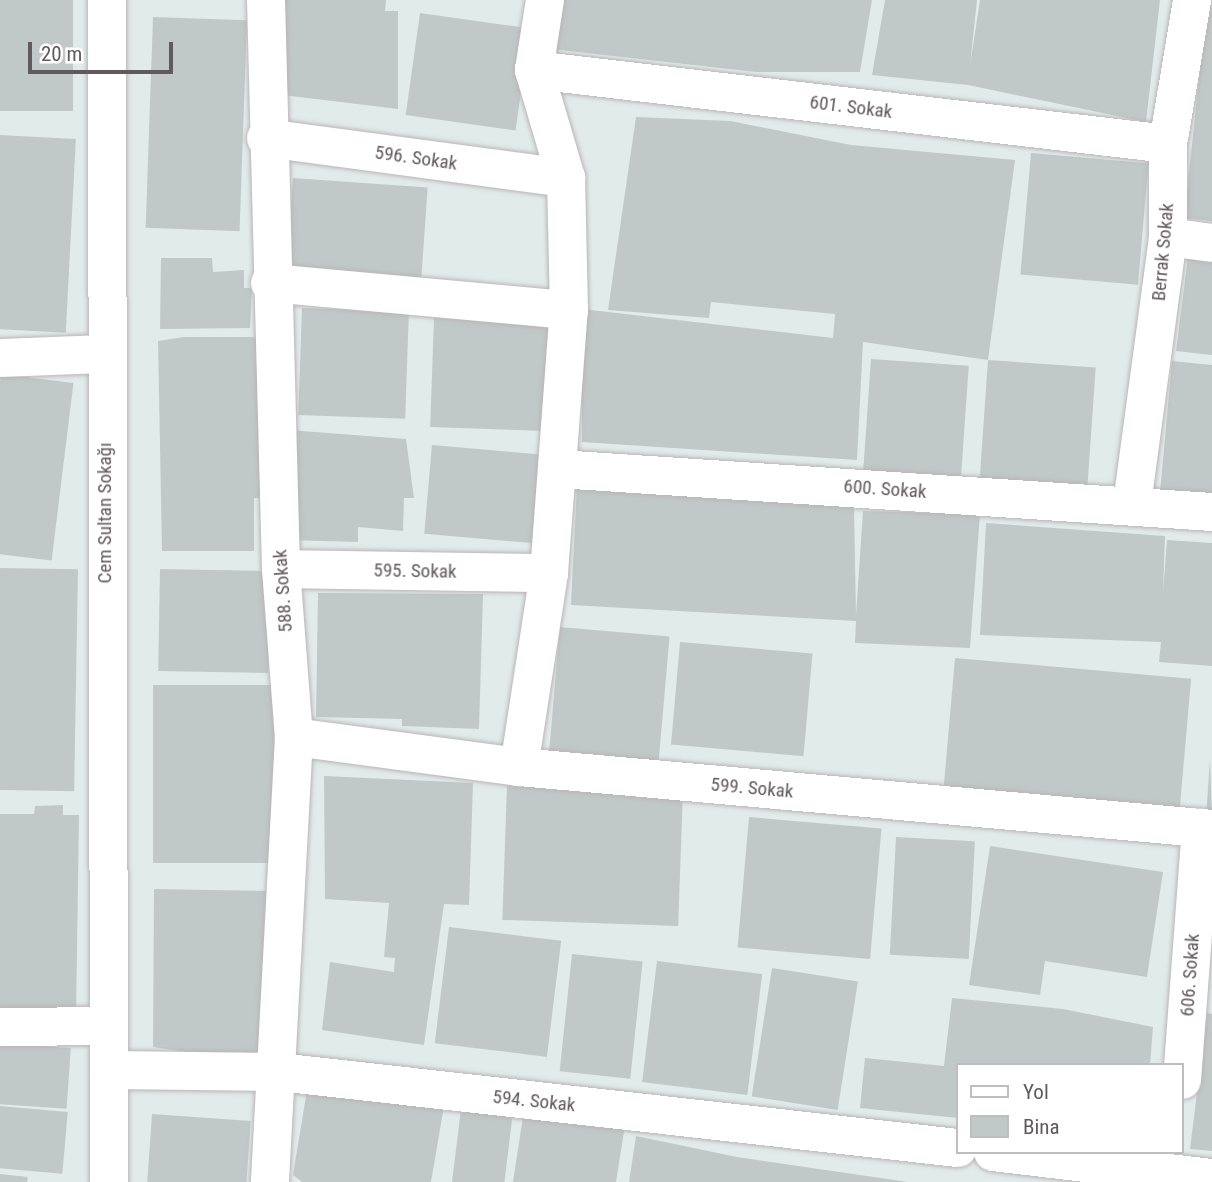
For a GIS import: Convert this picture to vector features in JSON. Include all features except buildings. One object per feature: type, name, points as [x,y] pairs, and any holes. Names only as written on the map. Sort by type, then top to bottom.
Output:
[{"type":"street","name":"Cem Sultan Sokağı","points":[[107,0],[104,354],[109,1182]]},
{"type":"street","name":"588. Sokak","points":[[266,0],[270,283],[281,569],[293,737],[279,1072],[270,1182]]},
{"type":"street","points":[[519,767],[549,573],[569,310],[566,178],[534,70],[545,0]]},
{"type":"street","name":"Berrak Sokak","points":[[1132,504],[1168,237],[1168,144],[1192,0]]},
{"type":"street","name":"601. Sokak","points":[[534,70],[1168,144]]},
{"type":"street","name":"596. Sokak","points":[[266,138],[566,178]]},
{"type":"street","points":[[1168,237],[1212,243]]},
{"type":"street","points":[[270,283],[569,310]]},
{"type":"street","points":[[0,358],[104,354]]},
{"type":"street","name":"600. Sokak","points":[[558,469],[1132,504],[1212,512]]},
{"type":"street","name":"595. Sokak","points":[[281,569],[549,573]]},
{"type":"street","name":"599. Sokak","points":[[293,737],[519,767],[1206,828]]},
{"type":"street","name":"606. Sokak","points":[[1184,1063],[1206,828]]},
{"type":"street","points":[[0,1027],[108,1027]]},
{"type":"street","name":"594. Sokak","points":[[108,1070],[279,1072],[956,1148]]},
{"type":"street","points":[[1013,1154],[1185,1171]]}]
